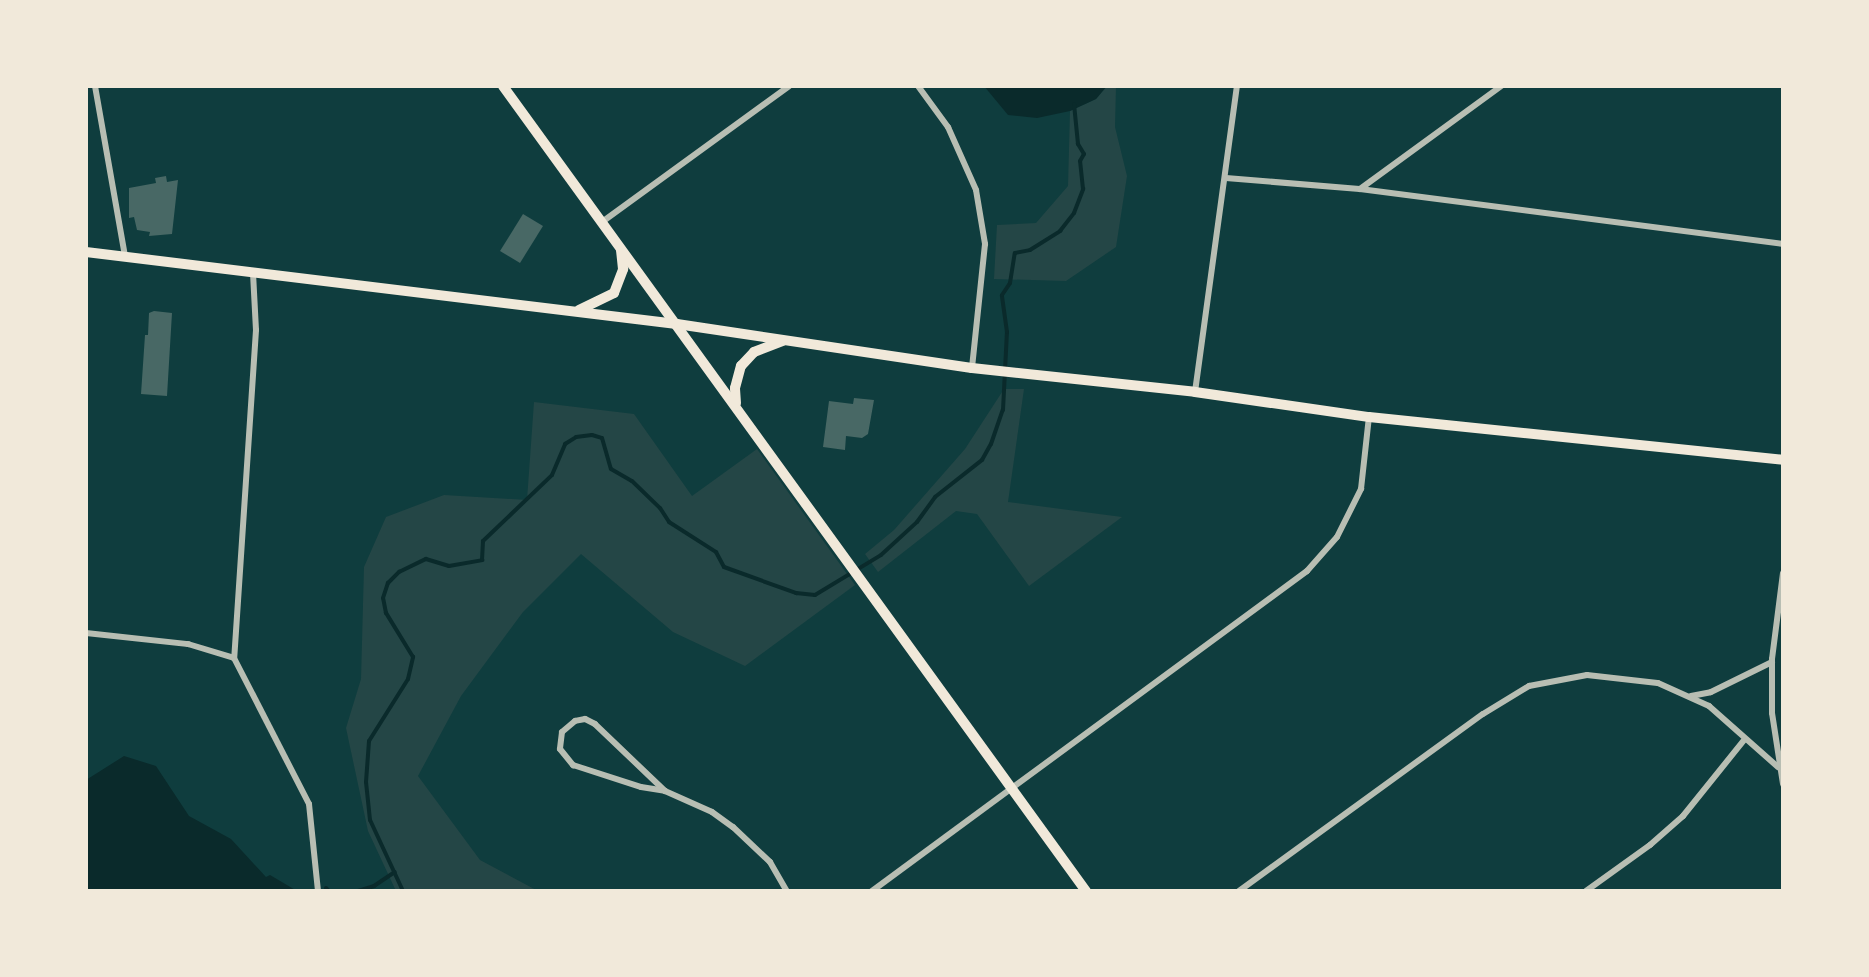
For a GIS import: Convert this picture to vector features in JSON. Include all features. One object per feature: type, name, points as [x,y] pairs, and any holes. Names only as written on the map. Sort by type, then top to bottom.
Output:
[{"type":"main road","points":[[503,86],[1086,891]]},
{"type":"main road","points":[[574,311],[614,293],[623,269],[621,248]]},
{"type":"main road","points":[[86,252],[677,324],[1017,374],[1195,392],[1369,417],[1783,460]]},
{"type":"main road","points":[[736,405],[735,388],[741,366],[754,352],[787,340]]},
{"type":"street","points":[[95,86],[125,257]]},
{"type":"street","points":[[602,222],[777,89],[789,86]]},
{"type":"street","points":[[918,86],[948,127],[976,190],[985,244],[972,368]]},
{"type":"street","points":[[1195,392],[1237,86]]},
{"type":"street","points":[[1360,189],[1501,86]]},
{"type":"street","points":[[1226,178],[1360,189],[1783,244]]},
{"type":"street","points":[[253,273],[256,330],[234,658],[309,804],[318,891]]},
{"type":"street","points":[[872,891],[1012,785],[1307,571],[1337,537],[1361,489],[1369,417]]},
{"type":"street","points":[[1783,573],[1772,662],[1778,767],[1783,784]]},
{"type":"street","points":[[86,633],[188,644],[234,658]]},
{"type":"street","points":[[1690,696],[1711,692],[1772,662]]},
{"type":"street","points":[[1239,891],[1483,714],[1529,686],[1587,675],[1658,683],[1709,706],[1778,767]]},
{"type":"street","points":[[665,791],[595,724],[585,719],[575,721],[562,732],[560,749],[573,765],[641,787],[665,791],[712,812],[770,862],[787,891]]},
{"type":"street","points":[[1586,891],[1650,845],[1683,816],[1744,740]]},
{"type":"shaded area","points":[[984,86],[1107,86],[1096,99],[1070,111],[1037,118],[1008,115]]},
{"type":"shaded area","points":[[1107,86],[1116,86],[1115,127],[1127,176],[1116,247],[1066,281],[994,279],[997,225],[1036,223],[1068,186],[1070,111],[1096,99]]},
{"type":"shaded area","points":[[1004,389],[1024,389],[1008,502],[1122,517],[1029,586],[977,514],[956,511],[878,572],[865,554],[894,530],[965,449]]},
{"type":"shaded area","points":[[534,402],[634,414],[692,496],[757,449],[855,585],[745,666],[673,632],[581,554],[523,612],[461,696],[418,776],[480,860],[538,891],[396,891],[368,831],[346,728],[361,679],[364,567],[386,517],[444,495],[527,500]]},
{"type":"shaded area","points":[[124,756],[156,766],[189,816],[231,839],[266,877],[270,875],[297,891],[86,891],[86,780]]},
{"type":"building","points":[[166,176],[167,182],[178,180],[172,234],[149,236],[150,232],[137,230],[134,217],[129,218],[129,188],[156,183],[155,178]]},
{"type":"building","points":[[523,214],[543,226],[520,263],[500,251]]},
{"type":"building","points":[[149,313],[172,313],[167,396],[141,394],[145,335],[148,335]]},
{"type":"building","points":[[854,398],[874,400],[868,434],[862,438],[846,436],[845,450],[823,447],[829,401],[853,404]]},
{"type":"waterway","points":[[403,891],[370,820],[366,782],[369,741],[408,679],[413,657],[386,613],[383,598],[388,583],[399,572],[426,559],[449,566],[482,560],[483,541],[552,475],[565,444],[576,437],[592,435],[602,438],[611,469],[632,481],[660,508],[669,522],[716,552],[724,567],[796,593],[815,595],[881,555],[917,522],[935,497],[982,460],[991,444],[1003,410],[1007,332],[1002,295],[1010,283],[1015,253],[1030,250],[1060,231],[1074,213],[1083,189],[1080,161],[1084,154],[1078,144],[1074,104]]},
{"type":"waterway","points":[[358,891],[374,886],[395,872]]},
{"type":"waterway","points":[[326,888],[329,891]]}]
